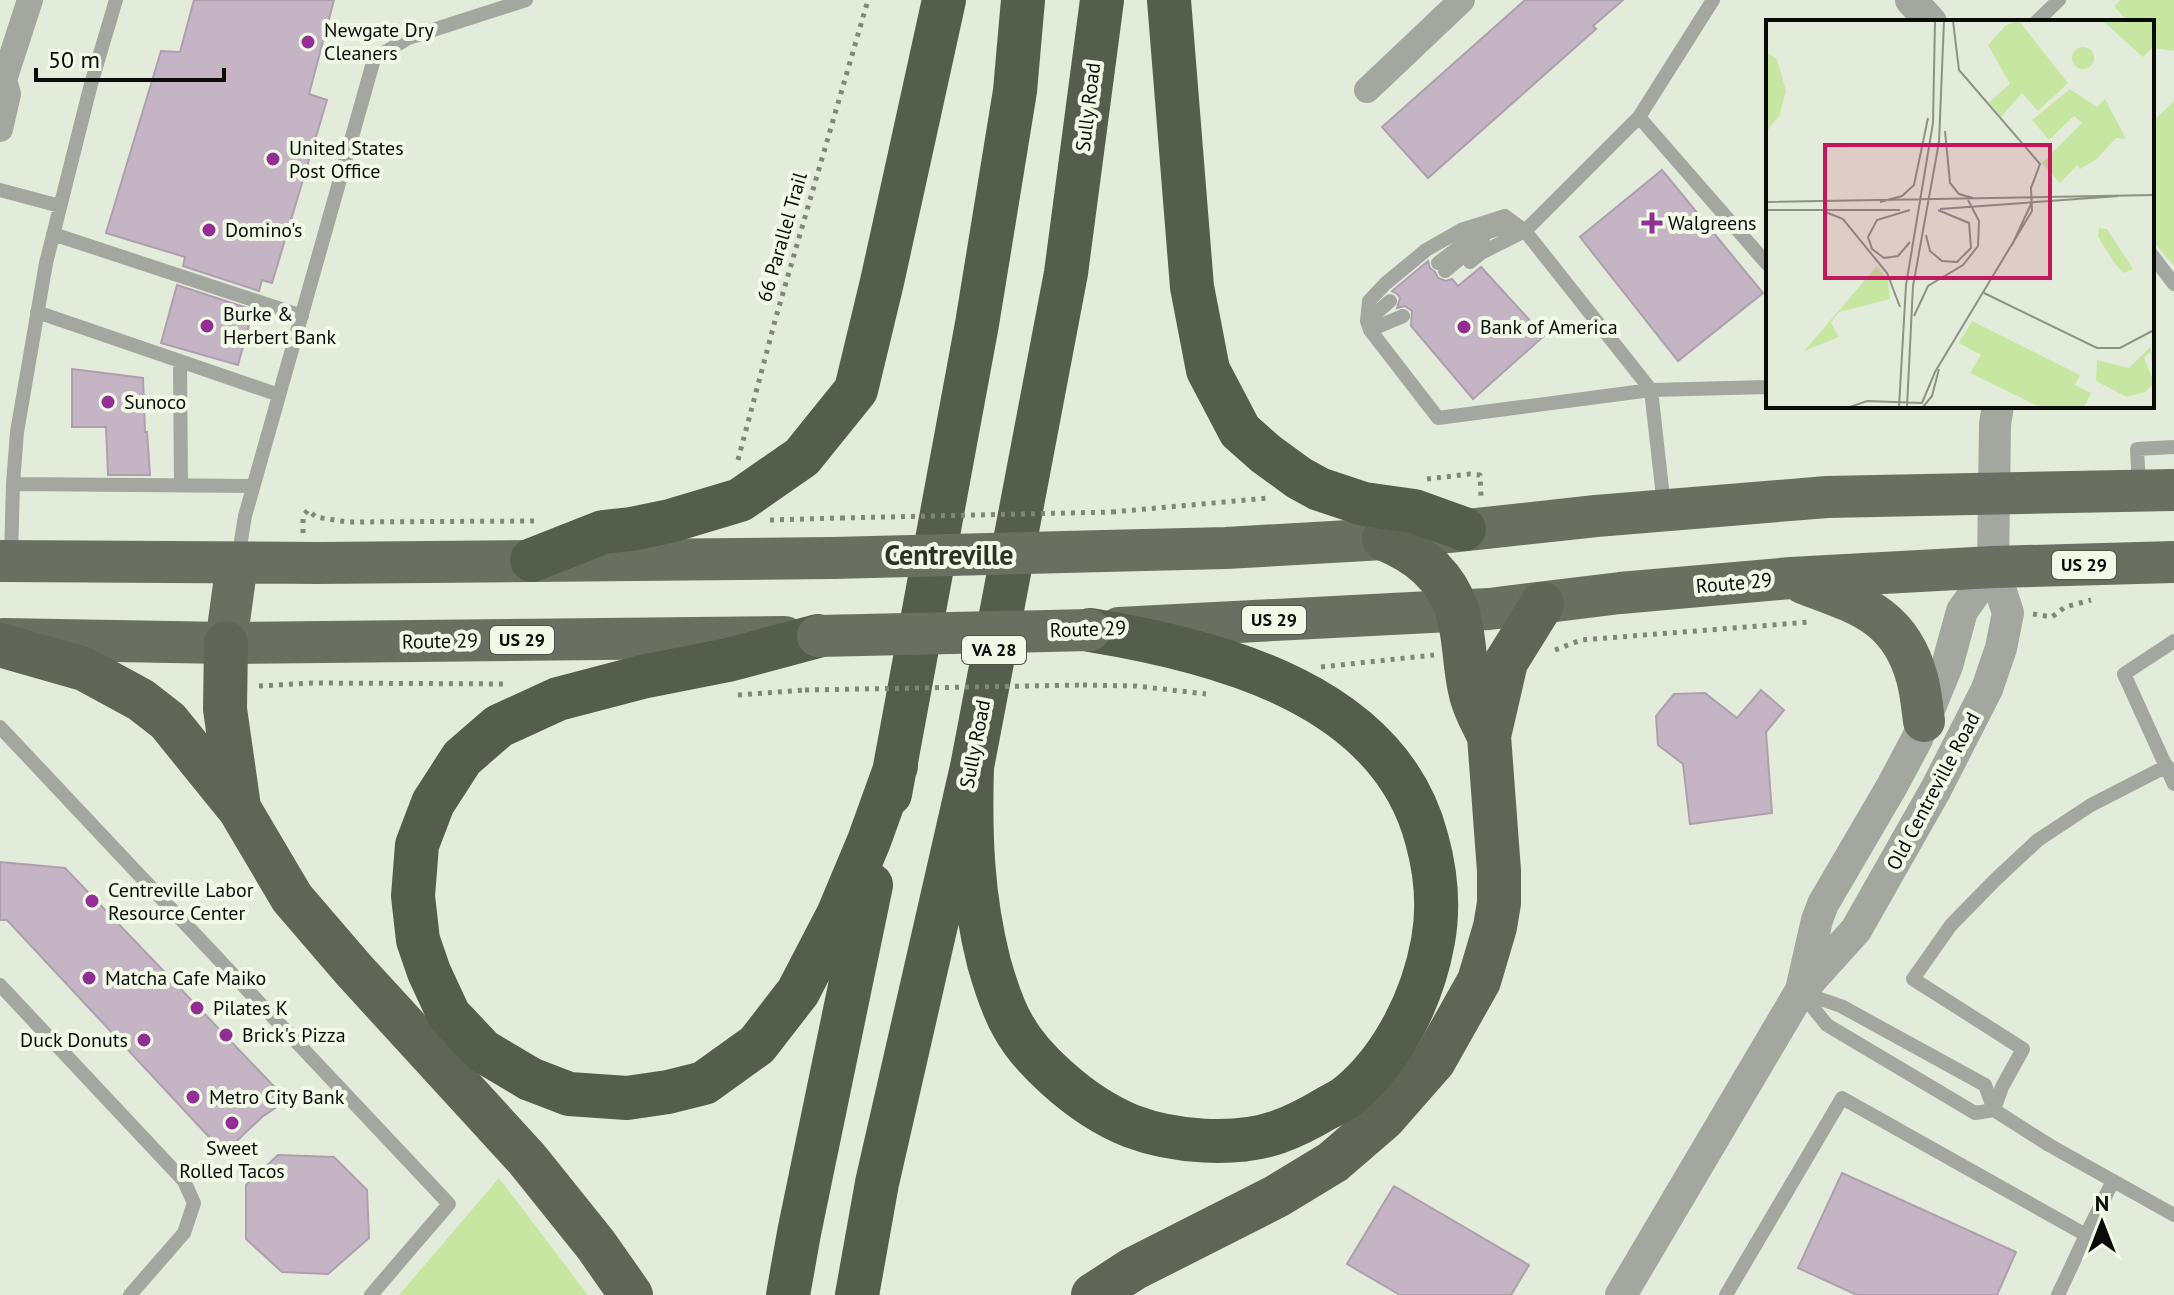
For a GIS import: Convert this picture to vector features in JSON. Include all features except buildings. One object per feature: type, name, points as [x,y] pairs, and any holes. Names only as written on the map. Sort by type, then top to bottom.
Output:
[{"type":"highway","points":[[540,540],[631,529],[740,500],[802,457],[856,390],[944,0]]},
{"type":"highway","points":[[788,1295],[896,766],[977,324],[1015,91],[1023,0]]},
{"type":"highway","name":"Sully Road","points":[[857,1295],[880,1168],[972,767],[1066,273],[1102,0]]},
{"type":"highway","points":[[1169,0],[1192,287],[1208,370],[1240,431],[1266,454],[1319,489],[1364,504],[1414,511],[1474,528]]},
{"type":"highway","points":[[1384,539],[1420,557],[1437,575],[1457,611],[1470,694],[1489,736]]},
{"type":"highway","points":[[1093,1295],[1133,1269],[1277,1196],[1333,1162],[1384,1118],[1434,1061],[1479,981],[1495,927],[1499,871],[1489,736],[1506,662],[1542,604]]},
{"type":"highway","points":[[972,767],[970,834],[975,891],[995,984],[1013,1027],[1037,1060],[1070,1089],[1098,1109],[1131,1126],[1207,1142],[1276,1133],[1314,1116],[1349,1095],[1376,1067],[1415,1003],[1429,967],[1436,928],[1436,889],[1430,853],[1422,818],[1407,788],[1390,763],[1363,734],[1331,709],[1288,685],[1178,648],[1090,630]]},
{"type":"highway","points":[[818,636],[558,699],[499,726],[462,758],[433,803],[417,845],[413,896],[418,940],[449,1015],[483,1051],[530,1079],[569,1094],[627,1098],[704,1083],[757,1045],[798,992],[838,915],[896,766]]},
{"type":"highway","points":[[226,643],[225,709],[240,810]]},
{"type":"highway","points":[[0,645],[84,669],[141,700],[168,721],[240,810],[292,898],[527,1159],[596,1245],[631,1295]]},
{"type":"main road","points":[[5,561],[304,563],[540,540],[833,558],[1108,531],[1226,548],[1384,539],[1474,528],[1827,497],[2157,490]]},
{"type":"main road","name":"Route 29","points":[[0,639],[226,643],[311,663],[818,636],[1090,630],[1457,611],[1791,578],[1993,567],[2174,562]]},
{"type":"main road","points":[[226,643],[237,563]]},
{"type":"main road","points":[[1791,578],[1878,615],[1901,639],[1917,678],[1924,721]]},
{"type":"street","points":[[0,129],[8,94],[1,81],[30,0]]},
{"type":"street","points":[[1367,90],[1462,0]]},
{"type":"street","points":[[1911,0],[1929,20]]},
{"type":"street","points":[[1998,408],[1993,567],[2008,613]]},
{"type":"street","name":"Old Centreville Road","points":[[1800,992],[1823,904],[1892,786],[1947,666],[1962,611],[1993,567]]},
{"type":"street","name":"Old Centreville Road","points":[[1621,1295],[1800,992],[1856,930],[1936,789],[1987,689],[2001,648],[2008,613]]},
{"type":"lane","points":[[5,561],[17,432],[37,312],[60,206],[116,0]]},
{"type":"lane","points":[[237,563],[253,486],[374,59],[408,38],[526,0]]},
{"type":"lane","points":[[1444,270],[1488,236],[1525,231],[1639,117],[1713,0]]},
{"type":"lane","points":[[2038,20],[2059,0]]},
{"type":"lane","points":[[1639,117],[1766,263]]},
{"type":"lane","points":[[0,190],[60,206]]},
{"type":"lane","points":[[1664,510],[1651,390],[1525,231],[1505,216],[1461,230],[1426,250],[1369,301],[1368,325],[1438,418],[1651,390],[1766,387]]},
{"type":"lane","points":[[53,234],[302,316]]},
{"type":"lane","points":[[2154,258],[2174,284]]},
{"type":"lane","points":[[1368,325],[1397,308]]},
{"type":"lane","points":[[37,312],[279,395]]},
{"type":"lane","points":[[180,361],[181,485]]},
{"type":"lane","points":[[2157,490],[2137,449],[2174,447]]},
{"type":"lane","points":[[13,484],[253,486]]},
{"type":"lane","points":[[2174,641],[2124,674],[2174,784]]},
{"type":"lane","points":[[0,727],[449,1204],[371,1295]]},
{"type":"lane","points":[[1994,1110],[2002,1087],[2023,1049],[1913,979],[1951,925],[2038,840],[2091,805],[2167,766]]},
{"type":"lane","points":[[0,985],[184,1181],[194,1203],[184,1233],[130,1295]]},
{"type":"lane","points":[[1800,992],[1827,1025],[1975,1113],[1994,1110]]},
{"type":"lane","points":[[1800,992],[1841,1006],[1985,1085],[1994,1110],[2049,1145],[2174,1215]]},
{"type":"lane","points":[[1726,1295],[1842,1098],[2086,1235]]},
{"type":"lane","points":[[2058,1295],[2113,1181]]},
{"type":"path","name":"66 Parallel Trail","points":[[736,468],[776,317],[868,0]]},
{"type":"path","points":[[1422,479],[1480,475],[1474,528]]},
{"type":"path","points":[[841,518],[1108,531],[1281,497],[1290,492],[1299,478]]},
{"type":"path","points":[[304,563],[303,516],[308,510],[316,517],[347,522],[540,540]]},
{"type":"path","points":[[2008,613],[2052,617],[2065,607],[2094,599]]},
{"type":"path","points":[[225,689],[311,663],[513,684]]},
{"type":"path","points":[[735,695],[805,690],[1083,685]]},
{"type":"green space","points":[[2120,0],[2174,0],[2174,51],[2154,48],[2154,20],[2126,20],[2114,6]]},
{"type":"green space","points":[[2174,101],[2174,266],[2154,242],[2154,120]]},
{"type":"green space","points":[[499,1178],[588,1295],[399,1295]]},
{"type":"place","name":"Newgate Dry Cleaners","points":[[308,42]]},
{"type":"place","name":"United States Post Office","points":[[273,159]]},
{"type":"place","name":"Walgreens","points":[[1652,223]]},
{"type":"place","name":"Domino's","points":[[209,230]]},
{"type":"place","name":"Burke & Herbert Bank","points":[[207,326]]},
{"type":"place","name":"Bank of America","points":[[1464,327]]},
{"type":"place","name":"Sunoco","points":[[108,402]]},
{"type":"place","name":"Centreville Labor Resource Center","points":[[92,901]]},
{"type":"place","name":"Matcha Cafe Maiko","points":[[89,978]]},
{"type":"place","name":"Pilates K","points":[[197,1008]]},
{"type":"place","name":"Brick's Pizza","points":[[226,1035]]},
{"type":"place","name":"Duck Donuts","points":[[144,1040]]},
{"type":"place","name":"Metro City Bank","points":[[193,1097]]},
{"type":"place","name":"Sweet Rolled Tacos","points":[[232,1123]]},
{"type":"district","name":"Centreville","points":[[949,555]]}]
